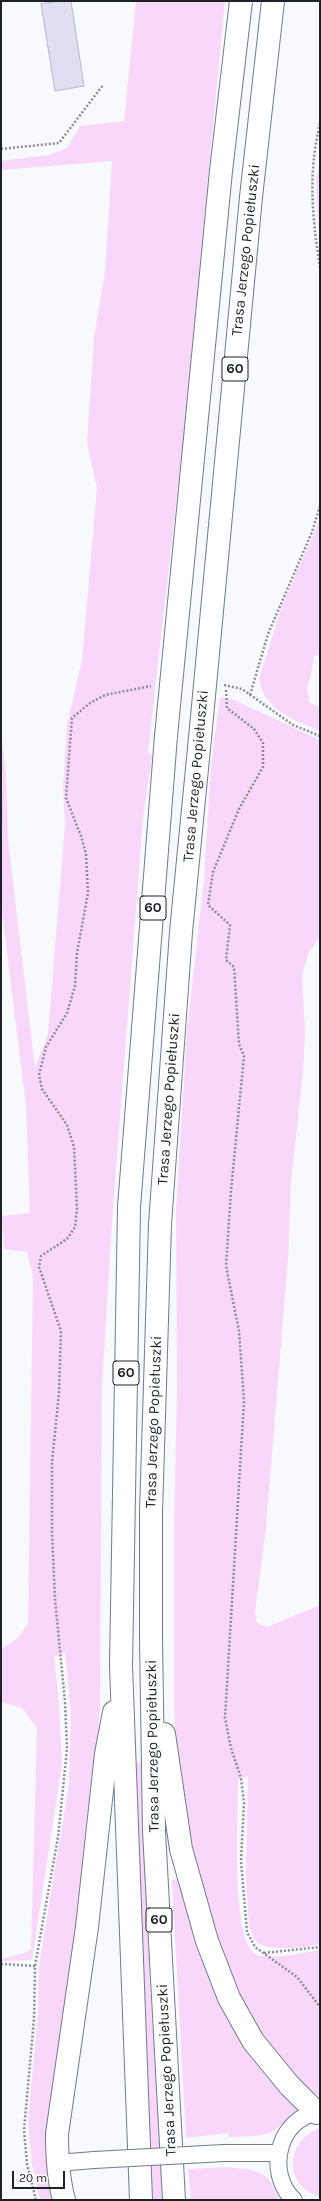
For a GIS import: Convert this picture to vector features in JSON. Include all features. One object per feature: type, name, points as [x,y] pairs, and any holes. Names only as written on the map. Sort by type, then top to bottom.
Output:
[{"type":"main road","name":"Trasa Jerzego Popiełuszki","points":[[141,2200],[121,1666],[129,1207],[166,736],[221,171],[241,1]]},
{"type":"main road","name":"Trasa Jerzego Popiełuszki","points":[[174,2200],[154,1831],[151,1640],[151,1512],[160,1224],[182,932],[250,205],[273,1]]},
{"type":"main road","points":[[151,1640],[181,1849],[207,1941],[229,1998],[252,2041],[289,2085],[318,2112]]},
{"type":"main road","points":[[64,2200],[59,2182],[57,2164],[57,2134],[88,1927],[106,1754],[121,1666]]},
{"type":"street","points":[[294,2200],[281,2182],[277,2167],[278,2153],[282,2141],[296,2123],[318,2112]]},
{"type":"street","points":[[57,2164],[94,2160],[224,2153],[278,2153]]},
{"type":"path","points":[[1,149],[59,143],[103,85]]},
{"type":"path","points":[[320,124],[311,179],[314,226],[320,267]]},
{"type":"path","points":[[250,695],[268,634],[312,532],[320,506]]},
{"type":"path","points":[[218,685],[242,689],[293,725],[320,736]]},
{"type":"path","points":[[225,685],[228,708],[254,729],[263,742],[263,767],[239,809],[213,872],[208,904],[230,925],[226,960],[234,967],[239,1044],[244,1056],[226,1266],[239,1331],[244,1400],[226,1718],[231,1748],[241,1778],[243,1796],[241,1861],[247,1932],[255,1947],[297,1977],[320,2007]]},
{"type":"path","points":[[36,2200],[27,2164],[24,2130],[34,2019],[35,1966],[58,1838],[67,1749],[55,1599],[52,1531],[52,1462],[59,1394],[61,1331],[39,1267],[41,1256],[67,1239],[75,1227],[76,1208],[74,1147],[67,1125],[42,1090],[39,1075],[46,1047],[67,1013],[75,986],[77,953],[88,893],[86,854],[81,836],[66,798],[72,718],[90,703],[105,695],[152,686]]},
{"type":"path","points":[[264,1953],[320,1947]]},
{"type":"path","points":[[1,1964],[35,1966]]},
{"type":"shaded area","points":[[136,1],[225,1],[182,451],[148,751],[152,756],[143,818],[113,1207],[102,1385],[100,1706],[96,1768],[88,1855],[46,2136],[47,2165],[54,2200],[40,2200],[32,2164],[28,2121],[38,2014],[39,1966],[69,1784],[71,1712],[65,1653],[54,1656],[59,1702],[62,1764],[32,1960],[1,1961],[1,1959],[25,1953],[31,1949],[37,1728],[22,1708],[1,1702],[1,1649],[18,1638],[28,1624],[33,1277],[27,1252],[4,1249],[2,1216],[30,1213],[26,1106],[1,905],[1,734],[6,775],[8,839],[35,1068],[48,1034],[65,824],[63,787],[67,725],[82,660],[97,488],[87,443],[94,337],[105,272],[112,161],[1,170],[1,161],[49,155],[67,148],[80,126],[124,121]]},
{"type":"shaded area","points":[[320,158],[320,223],[318,219],[316,180]]},
{"type":"shaded area","points":[[320,519],[320,655],[314,656],[307,688],[310,703],[320,707],[320,731],[300,723],[274,706],[267,699],[262,690],[259,679],[282,606]]},
{"type":"shaded area","points":[[220,697],[234,700],[320,740],[320,937],[309,952],[302,975],[305,1034],[303,1071],[291,1182],[288,1259],[266,1527],[255,1613],[257,1623],[267,1627],[320,1605],[320,1944],[287,1948],[269,1947],[256,1941],[249,1927],[246,1875],[248,1776],[238,1780],[237,1874],[242,1927],[248,1945],[257,1955],[271,1957],[288,1956],[320,1950],[320,2097],[305,2087],[258,2028],[237,1989],[222,1951],[195,1862],[184,1807],[176,1743],[174,1708],[174,1529],[177,1391],[176,1211],[187,1030],[204,880],[211,766]]},
{"type":"shaded area","points":[[141,1762],[150,1987],[164,2200],[149,2200],[128,1764]]},
{"type":"shaded area","points":[[180,1879],[241,2042],[270,2078],[301,2109],[294,2113],[276,2129],[266,2134],[229,2137],[228,2133],[186,2138],[172,1880]]},
{"type":"shaded area","points":[[320,2128],[320,2197],[308,2191],[299,2183],[293,2163],[295,2152],[300,2143],[308,2134]]},
{"type":"shaded area","points":[[227,2167],[255,2171],[265,2176],[271,2182],[280,2200],[191,2200],[188,2169]]},
{"type":"building","points":[[71,1],[84,86],[55,91],[41,4]]}]
